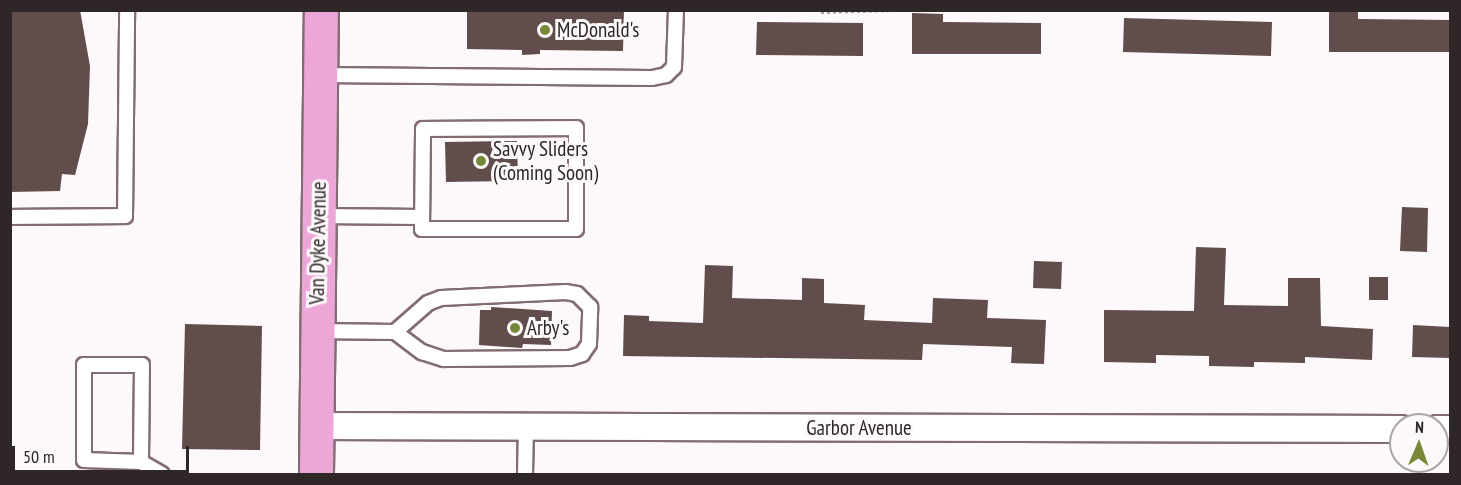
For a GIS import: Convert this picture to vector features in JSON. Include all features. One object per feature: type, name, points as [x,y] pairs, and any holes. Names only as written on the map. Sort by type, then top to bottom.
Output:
[{"type":"main road","name":"Van Dyke Avenue","points":[[315,474],[321,10]]},
{"type":"street","name":"Garbor Avenue","points":[[316,426],[1389,429]]},
{"type":"lane","points":[[10,217],[125,216],[127,10]]},
{"type":"lane","points":[[320,75],[652,78],[666,75],[674,67],[676,10]]},
{"type":"lane","points":[[576,128],[576,229],[422,229],[422,217],[423,129],[576,128]]},
{"type":"lane","points":[[319,216],[422,217]]},
{"type":"lane","points":[[317,331],[395,333],[422,352],[444,358],[570,358],[582,354],[589,344],[590,308],[577,294],[566,292],[441,298],[428,303],[395,333]]},
{"type":"lane","points":[[141,462],[142,365],[84,365],[84,460],[141,462],[162,474]]},
{"type":"lane","points":[[525,474],[526,427]]},
{"type":"path","points":[[822,12],[894,10]]},
{"type":"building","points":[[10,10],[80,10],[90,66],[88,124],[75,175],[62,174],[60,191],[10,192]]},
{"type":"building","name":"McDonald's","points":[[467,10],[624,10],[623,51],[540,50],[540,54],[522,55],[522,50],[467,49]]},
{"type":"building","points":[[1329,11],[1358,11],[1358,19],[1450,20],[1450,52],[1329,52]]},
{"type":"building","points":[[912,13],[943,14],[943,22],[1041,23],[1041,54],[912,54]]},
{"type":"building","points":[[1124,18],[1272,22],[1271,56],[1123,52]]},
{"type":"building","points":[[757,22],[863,23],[863,56],[756,55]]},
{"type":"building","name":"Savvy Sliders (Coming Soon)","points":[[517,141],[518,181],[446,182],[445,142]]},
{"type":"building","points":[[1402,207],[1428,208],[1427,252],[1400,251]]},
{"type":"building","points":[[1196,247],[1226,248],[1224,305],[1288,306],[1288,278],[1320,278],[1321,326],[1373,329],[1372,360],[1305,357],[1305,363],[1254,362],[1254,367],[1209,366],[1209,356],[1156,355],[1156,363],[1104,362],[1104,310],[1194,311]]},
{"type":"building","points":[[1034,261],[1062,262],[1061,289],[1033,288]]},
{"type":"building","points":[[705,265],[733,266],[732,298],[802,300],[802,278],[824,279],[824,303],[865,305],[864,320],[932,323],[933,298],[988,300],[987,318],[1046,320],[1044,364],[1011,363],[1012,347],[923,344],[922,360],[623,356],[624,315],[649,316],[649,321],[703,323]]},
{"type":"building","points":[[1369,277],[1388,277],[1388,300],[1369,300]]},
{"type":"building","name":"Arby's","points":[[491,307],[552,311],[551,345],[523,344],[522,348],[479,345],[480,310],[491,310]]},
{"type":"building","points":[[185,324],[262,326],[260,450],[182,449]]},
{"type":"building","points":[[1413,325],[1450,327],[1450,358],[1412,357]]},
{"type":"place","name":"McDonald's","points":[[545,30]]},
{"type":"place","name":"Savvy Sliders (Coming Soon)","points":[[481,161]]},
{"type":"place","name":"Arby's","points":[[515,328]]}]
